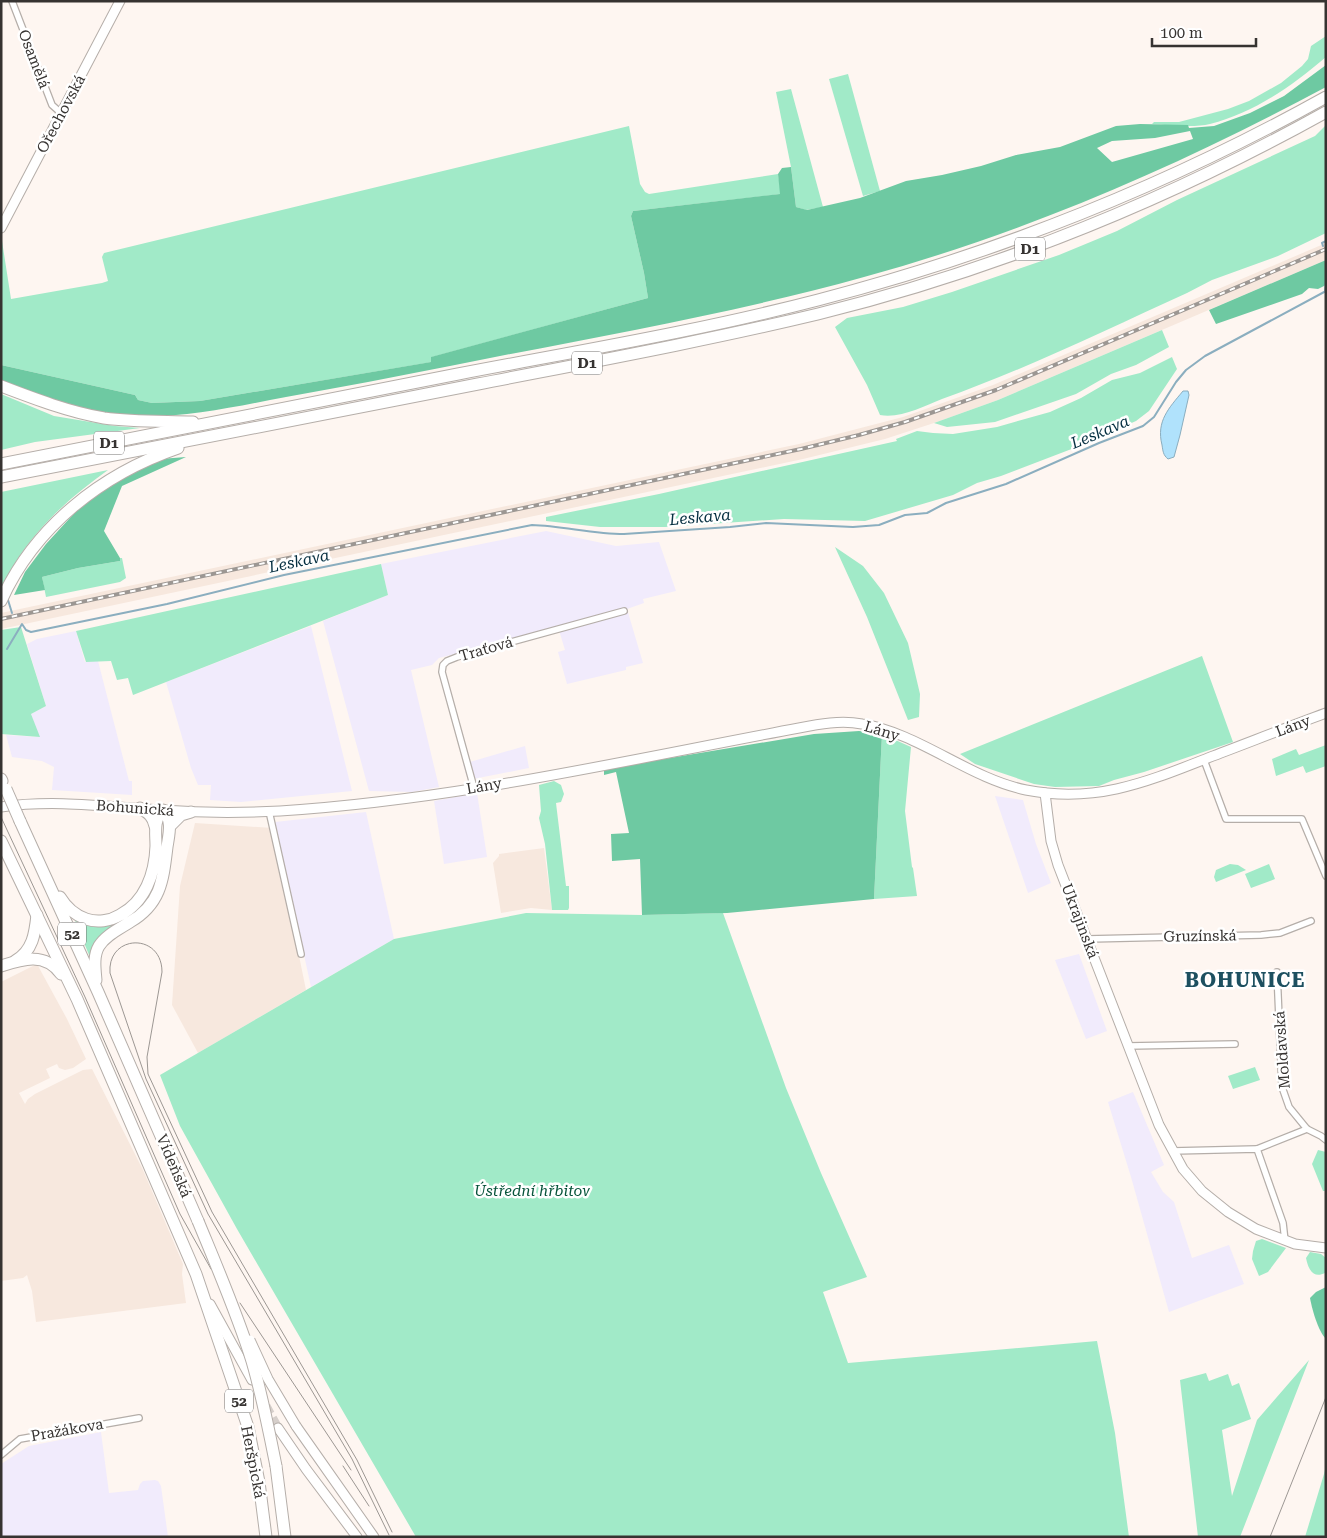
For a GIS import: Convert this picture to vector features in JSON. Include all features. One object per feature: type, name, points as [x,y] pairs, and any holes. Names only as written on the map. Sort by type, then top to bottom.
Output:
[{"type":"highway","name":"D1","points":[[1,464],[684,330],[857,290],[1011,241],[1096,209],[1208,159],[1326,98]]},
{"type":"highway","name":"D1","points":[[1,477],[717,337],[871,299],[1016,254],[1082,229],[1206,174],[1326,112]]},
{"type":"highway","points":[[1,386],[67,409],[105,418],[144,421],[217,422]]},
{"type":"highway","points":[[1,601],[14,578],[38,544],[60,518],[97,487],[138,464],[220,434]]},
{"type":"highway","name":"Vídeňská","points":[[3,782],[98,992],[225,1285]]},
{"type":"highway","points":[[46,877],[63,901],[78,915],[95,921],[117,917],[131,907],[147,887],[154,865],[154,819],[140,808]]},
{"type":"highway","points":[[98,992],[95,966],[98,949],[110,935],[137,918],[153,903],[159,891],[163,878],[170,826],[168,815],[163,810],[158,815],[155,826]]},
{"type":"highway","points":[[170,826],[181,815],[191,812]]},
{"type":"highway","name":"Vídeňská","points":[[1,841],[76,999],[196,1274]]},
{"type":"highway","points":[[14,962],[24,955],[31,945],[35,933],[37,915]]},
{"type":"highway","points":[[1,966],[34,959],[52,964],[60,972],[76,999]]},
{"type":"highway","name":"Heršpická","points":[[196,1274],[248,1427],[259,1482],[266,1537]]},
{"type":"highway","name":"Heršpická","points":[[225,1285],[252,1362],[268,1424],[276,1466],[285,1537]]},
{"type":"street","name":"Osamělá","points":[[12,1],[52,105],[62,113]]},
{"type":"street","name":"Ořechovská","points":[[1,228],[120,1]]},
{"type":"street","name":"Traťová","points":[[474,788],[442,672],[443,665],[457,657],[624,611]]},
{"type":"street","name":"Lány","points":[[420,797],[799,728],[848,722],[888,730],[993,780],[1019,788],[1045,793],[1078,794],[1113,791],[1204,760],[1326,713]]},
{"type":"street","points":[[1204,760],[1226,819],[1302,819],[1326,876]]},
{"type":"street","name":"Ukrajinská","points":[[1045,793],[1052,849],[1159,1125],[1183,1169],[1202,1191],[1228,1212],[1256,1229],[1295,1244],[1326,1248]]},
{"type":"street","name":"Bohunická","points":[[1,807],[71,805],[191,812],[269,811],[420,797]]},
{"type":"street","points":[[269,811],[301,954]]},
{"type":"street","name":"Gruzínská","points":[[1087,939],[1261,935],[1280,933],[1311,921]]},
{"type":"street","name":"Moldavská","points":[[1277,972],[1282,1087],[1289,1107],[1307,1129],[1326,1140]]},
{"type":"street","points":[[1128,1046],[1235,1044]]},
{"type":"street","points":[[1172,1151],[1257,1149],[1307,1129]]},
{"type":"street","points":[[1257,1149],[1283,1223],[1285,1241]]},
{"type":"street","name":"Vídeňská","points":[[196,1274],[218,1320],[252,1380]]},
{"type":"street","name":"Vídeňská","points":[[225,1285],[237,1307],[268,1379],[296,1426],[374,1537]]},
{"type":"street","name":"Pražákova","points":[[1,1455],[20,1439],[139,1418]]},
{"type":"street","points":[[278,1428],[356,1537]]},
{"type":"shaded area","points":[[1326,243],[1326,260],[998,400],[885,439],[803,459],[1,629],[1,613],[799,444],[903,417],[993,385]]},
{"type":"shaded area","points":[[546,531],[616,546],[659,542],[676,591],[643,599],[644,603],[627,609],[643,663],[626,667],[626,670],[567,684],[558,652],[565,650],[558,627],[439,658],[432,665],[411,670],[439,787],[412,792],[369,791],[323,621],[388,595],[381,564]]},
{"type":"shaded area","points":[[311,626],[352,791],[241,802],[210,800],[211,785],[198,785],[191,768],[166,682]]},
{"type":"shaded area","points":[[76,631],[85,662],[98,661],[129,781],[132,781],[132,795],[52,790],[54,767],[42,761],[12,757],[6,735],[39,737],[31,714],[46,706],[27,644],[37,639]]},
{"type":"shaded area","points":[[525,746],[529,768],[468,780],[463,764]]},
{"type":"shaded area","points":[[477,793],[487,857],[444,864],[434,801]]},
{"type":"shaded area","points":[[995,796],[1023,800],[1036,844],[1051,883],[1028,893]]},
{"type":"shaded area","points":[[366,812],[394,939],[311,987],[275,822]]},
{"type":"shaded area","points":[[195,823],[273,828],[306,990],[198,1053],[172,1005],[180,886]]},
{"type":"shaded area","points":[[544,848],[552,910],[531,908],[501,913],[493,863],[499,854]]},
{"type":"shaded area","points":[[1079,954],[1107,1031],[1086,1039],[1055,960]]},
{"type":"shaded area","points":[[37,964],[86,1059],[73,1068],[65,1070],[59,1068],[57,1064],[46,1069],[50,1078],[19,1093],[25,1104],[35,1094],[83,1070],[92,1069],[143,1170],[183,1264],[182,1274],[186,1303],[36,1322],[32,1291],[27,1275],[23,1278],[1,1281],[1,982]]},
{"type":"shaded area","points":[[1133,1092],[1164,1165],[1151,1172],[1163,1192],[1174,1202],[1192,1258],[1229,1245],[1244,1284],[1169,1312],[1108,1102]]},
{"type":"shaded area","points":[[101,1432],[109,1493],[138,1490],[143,1481],[158,1481],[161,1486],[168,1537],[1,1537],[1,1464],[29,1446]]},
{"type":"green space","points":[[1326,36],[1326,57],[1286,88],[1257,106],[1210,124],[1181,126],[1152,124],[1154,122],[1179,122],[1228,109],[1249,101],[1281,83],[1302,66],[1308,59],[1311,46]]},
{"type":"green space","points":[[1326,65],[1326,87],[1214,144],[1100,195],[983,240],[924,259],[813,291],[761,303],[409,374],[188,414],[128,416],[95,411],[63,403],[1,381],[1,365],[135,395],[138,400],[152,403],[200,401],[431,362],[431,357],[648,298],[631,216],[633,211],[780,194],[778,174],[782,168],[791,167],[796,207],[807,210],[860,198],[906,181],[942,175],[1016,155],[1060,147],[1116,126],[1140,124],[1188,125],[1189,128],[1214,126],[1250,113],[1284,96]],"holes":[[[1190,131],[1193,139],[1112,162],[1097,148],[1112,141],[1155,138]]]},
{"type":"green space","points":[[848,74],[880,191],[863,196],[829,79]]},
{"type":"green space","points":[[791,89],[823,207],[806,210],[796,207],[791,167],[776,92]]},
{"type":"green space","points":[[1326,125],[1326,233],[1278,256],[1212,280],[1096,335],[1004,375],[904,414],[880,415],[867,385],[835,327],[847,318],[903,307],[1059,255],[1117,231],[1177,200],[1315,136]]},
{"type":"green space","points":[[629,126],[640,184],[645,192],[649,194],[778,174],[781,194],[633,211],[631,216],[648,298],[432,357],[432,362],[200,401],[152,403],[138,400],[135,395],[1,365],[2,241],[11,299],[102,283],[108,281],[102,257],[104,253]]},
{"type":"green space","points":[[1326,260],[1326,285],[1318,289],[1309,288],[1302,294],[1216,324],[1209,310]]},
{"type":"green space","points":[[1162,330],[1169,347],[1136,365],[1111,374],[1076,394],[995,422],[947,427],[934,423],[998,400]]},
{"type":"green space","points":[[1172,357],[1177,369],[1149,411],[1136,421],[1082,445],[1001,476],[977,483],[953,495],[865,521],[784,519],[665,527],[600,527],[546,521],[546,517],[897,441],[896,439],[917,431],[953,434],[997,427],[1050,412],[1081,398],[1112,380],[1140,373]]},
{"type":"green space","points":[[1,394],[54,416],[140,428],[35,442],[1,450]]},
{"type":"green space","points":[[186,457],[122,486],[104,531],[120,561],[78,568],[42,577],[45,590],[14,595],[25,572],[46,544],[80,507],[121,479],[160,459]]},
{"type":"green space","points":[[108,470],[58,510],[36,534],[15,563],[1,587],[1,492]]},
{"type":"green space","points":[[835,547],[863,566],[884,593],[908,643],[920,694],[919,717],[908,720],[867,617]]},
{"type":"green space","points":[[120,558],[122,558],[126,578],[120,582],[46,597],[42,577],[78,568],[120,561]]},
{"type":"green space","points":[[381,564],[388,595],[133,695],[128,678],[117,680],[111,661],[86,662],[76,631]]},
{"type":"green space","points":[[21,627],[46,706],[31,714],[40,737],[1,734],[1,630]]},
{"type":"green space","points":[[1202,656],[1233,742],[1099,786],[1055,787],[1034,784],[975,764],[960,754]]},
{"type":"green space","points":[[859,731],[882,734],[874,899],[727,913],[642,915],[640,859],[612,861],[611,834],[629,833],[616,772],[604,775],[604,769],[814,734]]},
{"type":"green space","points":[[882,734],[911,747],[905,811],[917,896],[874,899]]},
{"type":"green space","points":[[1326,745],[1326,766],[1306,773],[1303,766],[1276,776],[1272,759],[1296,749],[1299,755]]},
{"type":"green space","points":[[554,781],[561,785],[564,794],[561,802],[556,803],[566,886],[569,886],[568,910],[552,910],[545,844],[539,818],[541,811],[539,785]]},
{"type":"green space","points":[[1230,864],[1238,865],[1246,870],[1216,882],[1214,877],[1216,870]]},
{"type":"green space","points":[[1269,864],[1275,879],[1251,888],[1245,874]]},
{"type":"green space","points":[[154,881],[156,886],[146,903],[91,956],[89,955],[74,918],[105,923]]},
{"type":"green space","name":"Ústřední hřbitov","points":[[526,913],[642,915],[723,913],[786,1088],[867,1277],[823,1292],[848,1363],[1097,1341],[1115,1433],[1129,1537],[416,1537],[237,1229],[180,1126],[160,1075],[394,939]]},
{"type":"green space","points":[[1255,1067],[1260,1080],[1233,1089],[1228,1076]]},
{"type":"green space","points":[[1318,1150],[1326,1152],[1326,1191],[1323,1191],[1312,1164]]},
{"type":"green space","points":[[1262,1239],[1286,1248],[1268,1272],[1259,1276],[1252,1259],[1256,1241]]},
{"type":"green space","points":[[1310,1252],[1321,1254],[1326,1258],[1325,1273],[1317,1275],[1312,1272],[1306,1258]]},
{"type":"green space","points":[[1326,1287],[1326,1339],[1318,1325],[1310,1298],[1316,1292]]},
{"type":"green space","points":[[1309,1360],[1240,1537],[1198,1537],[1180,1380],[1206,1373],[1209,1381],[1228,1374],[1232,1386],[1239,1383],[1251,1419],[1222,1430],[1232,1496],[1257,1420]]},
{"type":"green space","points":[[1326,1465],[1326,1537],[1305,1537],[1324,1474]]},
{"type":"water","points":[[1183,391],[1188,391],[1189,395],[1174,457],[1168,459],[1164,453],[1161,436],[1162,422]]},
{"type":"waterway","points":[[1323,246],[1322,243],[1326,241]]},
{"type":"waterway","points":[[1325,292],[1326,280]]},
{"type":"waterway","name":"Leskava","points":[[7,649],[22,624],[26,630],[31,632],[167,604],[284,575],[532,525],[624,534],[766,523],[853,527],[879,525],[905,515],[927,513],[946,503],[1006,484],[1143,426],[1154,417],[1176,382],[1186,370],[1205,356],[1326,291]]},
{"type":"waterway","name":"Leskava","points":[[8,600],[12,613]]},
{"type":"tunnel","points":[[266,1406],[278,1428]]},
{"type":"tram line","points":[[1,817],[85,997],[180,1214],[211,1269]]},
{"type":"tram line","points":[[389,1535],[352,1459],[208,1214],[146,1079],[110,973],[111,960],[117,951],[125,945],[145,944],[160,959],[162,972],[147,1057],[148,1074],[212,1212],[357,1460],[392,1532]]},
{"type":"tram line","points":[[240,1303],[351,1470]]},
{"type":"tram line","points":[[1270,1537],[1326,1397]]},
{"type":"tram line","points":[[343,1466],[369,1506]]},
{"type":"railway","points":[[1,619],[801,449],[859,435],[905,422],[996,390],[1326,249]]},
{"type":"district","name":"BOHUNICE","points":[[1245,980]]}]
